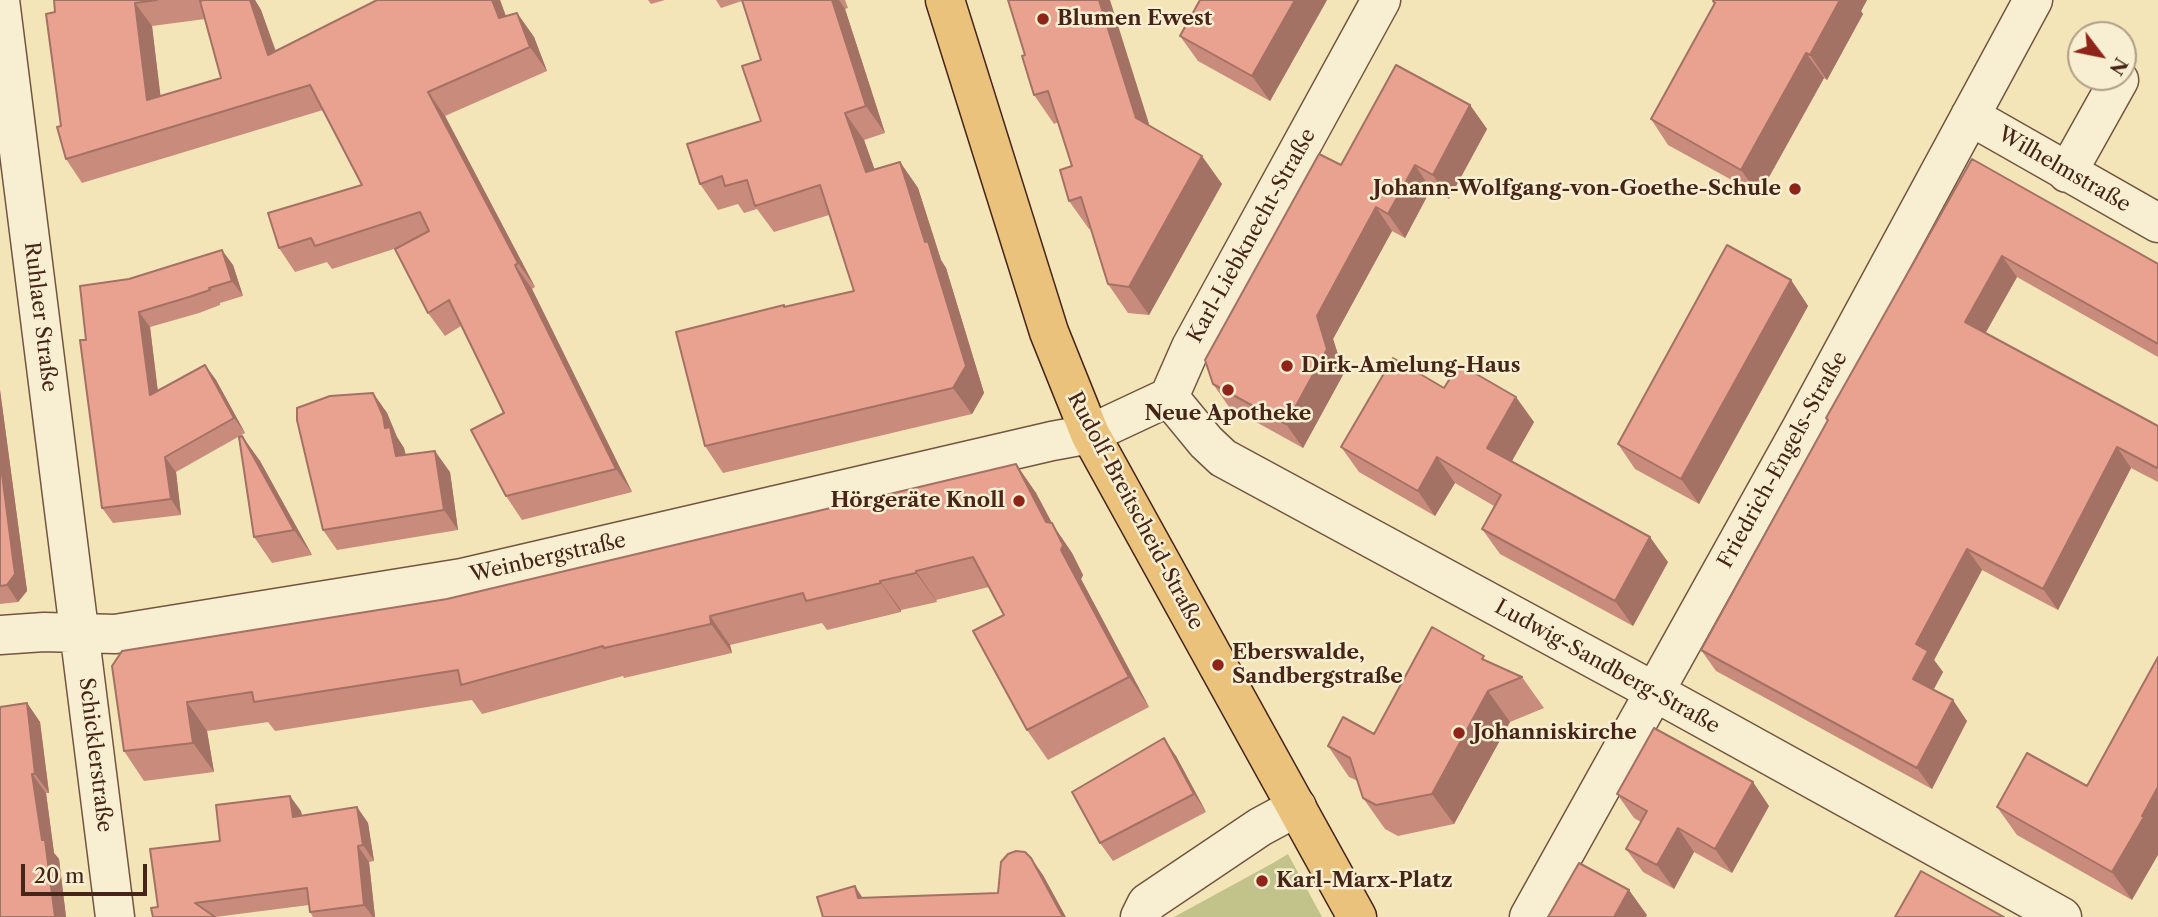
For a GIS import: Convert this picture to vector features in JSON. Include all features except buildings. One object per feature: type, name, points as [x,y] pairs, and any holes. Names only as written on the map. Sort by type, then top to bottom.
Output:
[{"type":"main road","name":"Rudolf-Breitscheid-Straße","points":[[945,0],[1052,344],[1090,434],[1357,917]]},
{"type":"street","name":"Ruhlaer Straße","points":[[0,0],[80,634]]},
{"type":"street","name":"Karl-Liebknecht-Straße","points":[[1169,397],[1191,347],[1381,0]]},
{"type":"street","name":"Friedrich-Engels-Straße","points":[[1529,917],[1801,428],[2033,0]]},
{"type":"street","points":[[2067,173],[2113,91]]},
{"type":"street","name":"Wilhelmstraße","points":[[1970,116],[2158,223]]},
{"type":"street","points":[[1090,434],[1169,397]]},
{"type":"street","name":"Ludwig-Sandberg-Straße","points":[[1169,397],[1206,442],[1223,458],[2062,917]]},
{"type":"street","name":"Weinbergstraße","points":[[0,635],[44,632],[115,634],[462,578],[1052,440],[1090,434]]},
{"type":"street","name":"Schicklerstraße","points":[[80,634],[115,917]]},
{"type":"street","points":[[1140,917],[1147,903],[1260,827],[1297,807]]},
{"type":"green space","name":"Karl-Marx-Platz","points":[[1288,854],[1322,917],[1174,917],[1273,863]]},
{"type":"place","name":"Blumen Ewest","points":[[1043,19]]},
{"type":"place","name":"Johann-Wolfgang-von-Goethe-Schule","points":[[1795,189]]},
{"type":"place","name":"Dirk-Amelung-Haus","points":[[1287,366]]},
{"type":"place","name":"Neue Apotheke","points":[[1228,390]]},
{"type":"place","name":"Hörgeräte Knoll","points":[[1019,501]]},
{"type":"place","name":"Eberswalde, Sandbergstraße","points":[[1218,665]]},
{"type":"place","name":"Johanniskirche","points":[[1459,733]]},
{"type":"place","name":"Karl-Marx-Platz","points":[[1262,881]]}]
